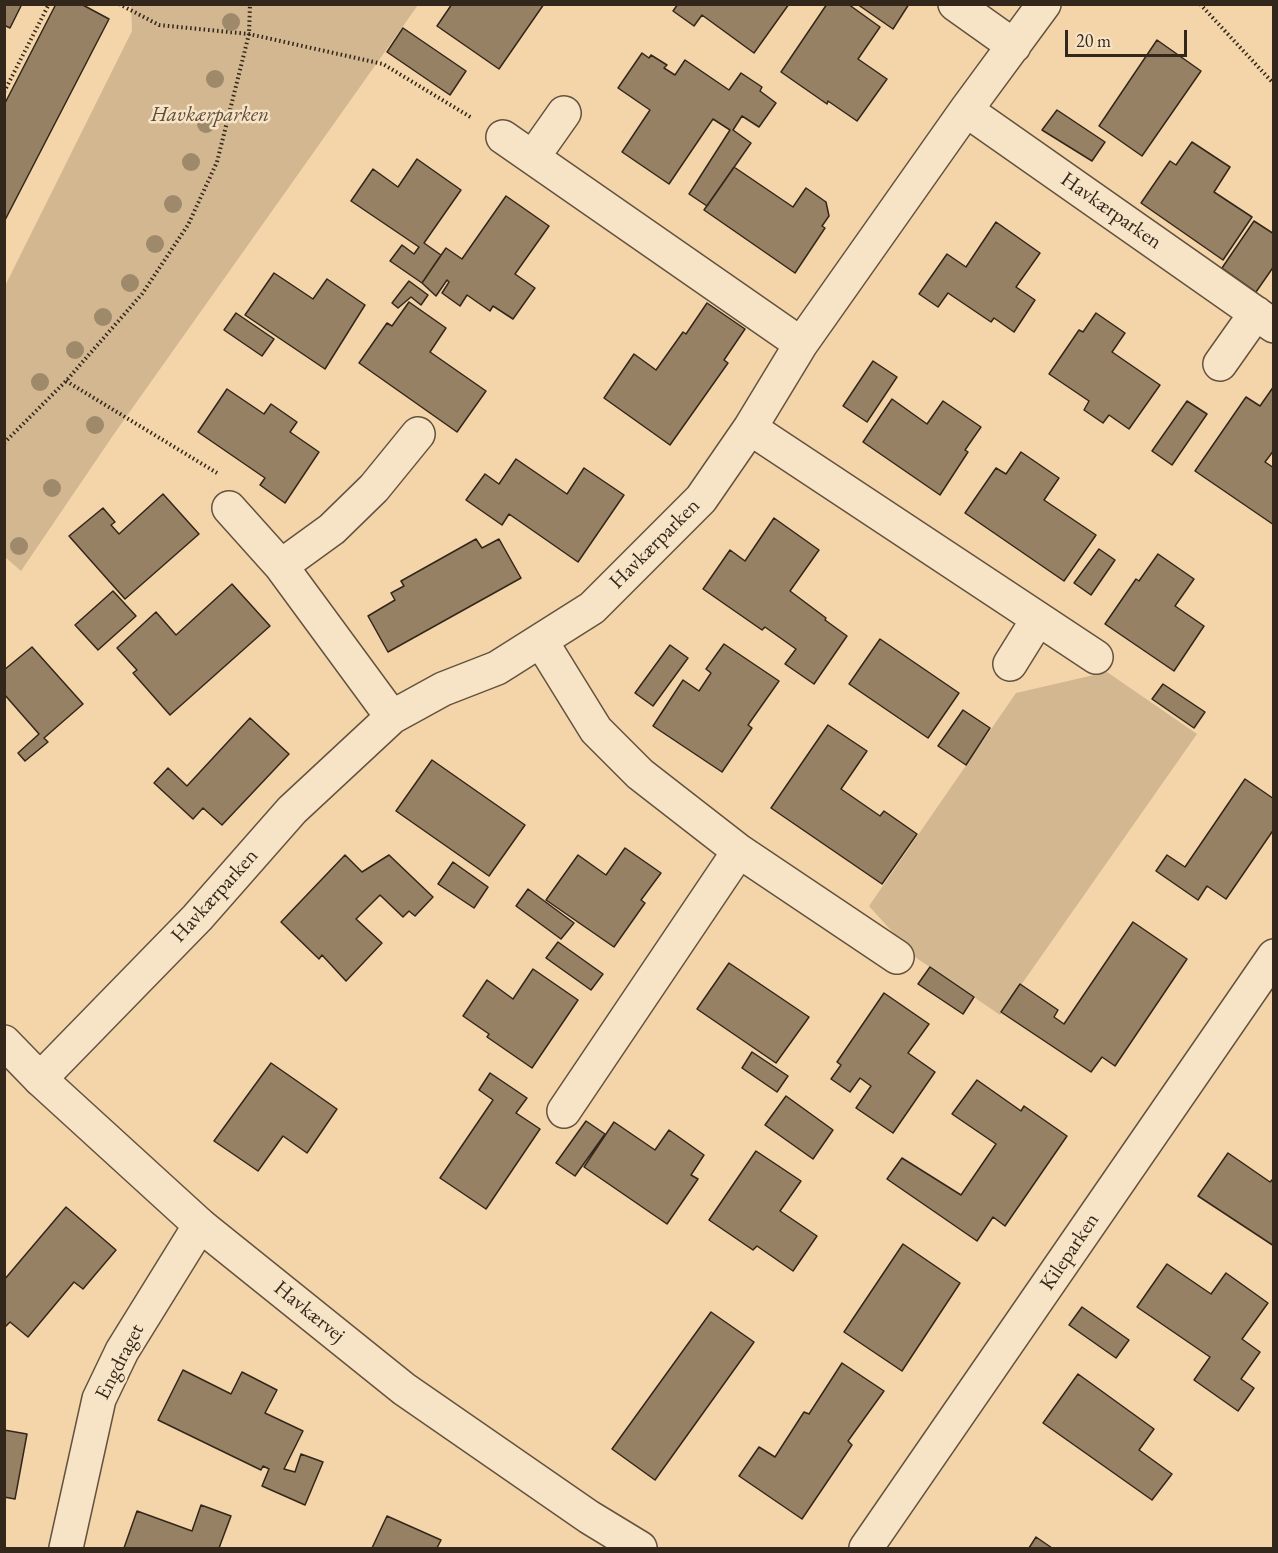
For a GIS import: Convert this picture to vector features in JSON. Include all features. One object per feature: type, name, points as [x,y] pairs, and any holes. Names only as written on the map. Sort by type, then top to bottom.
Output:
[{"type":"street","points":[[955,4],[1014,46]]},
{"type":"street","name":"Havkærparken","points":[[40,1079],[197,918],[292,810],[392,717],[443,689],[497,668],[592,608],[700,499],[750,428],[801,344],[966,110],[1044,4]]},
{"type":"street","name":"Havkærparken","points":[[966,110],[1265,319],[1220,364]]},
{"type":"street","points":[[533,158],[564,113]]},
{"type":"street","points":[[503,137],[801,344]]},
{"type":"street","points":[[750,428],[1096,657]]},
{"type":"street","points":[[281,566],[332,529],[374,488],[418,434]]},
{"type":"street","points":[[229,508],[281,566],[392,717]]},
{"type":"street","points":[[1010,664],[1038,619]]},
{"type":"street","points":[[541,641],[596,730],[640,774],[739,851],[897,957]]},
{"type":"street","points":[[564,1111],[739,851]]},
{"type":"street","name":"Kileparken","points":[[866,1548],[1274,956]]},
{"type":"street","name":"Havkærvej","points":[[4,1042],[40,1079],[200,1225],[404,1389],[589,1517],[640,1548]]},
{"type":"street","name":"Engdraget","points":[[66,1548],[99,1400],[122,1351],[200,1225]]},
{"type":"path","points":[[4,92],[50,4]]},
{"type":"path","points":[[119,4],[159,25],[249,34],[383,64],[503,137]]},
{"type":"path","points":[[4,443],[66,381],[142,294],[189,225],[217,162],[249,34],[250,4]]},
{"type":"path","points":[[1200,4],[1274,84]]},
{"type":"path","points":[[66,381],[232,482],[240,496],[229,508]]},
{"type":"green space","name":"Havkærparken","points":[[131,5],[418,5],[114,434],[21,571],[5,557],[5,286],[132,31]]},
{"type":"green space","points":[[1107,672],[1197,734],[1000,1015],[915,957],[869,906],[1016,693]]},
{"type":"building","points":[[4,4],[22,4],[10,28],[4,25]]},
{"type":"building","points":[[56,4],[81,4],[109,19],[4,222],[4,105]]},
{"type":"building","points":[[452,4],[544,4],[499,69],[437,26]]},
{"type":"building","points":[[678,4],[789,4],[754,53],[702,15],[694,26],[673,11]]},
{"type":"building","points":[[827,4],[848,4],[880,27],[858,59],[887,79],[857,121],[828,101],[827,104],[781,72]]},
{"type":"building","points":[[857,4],[909,4],[893,29]]},
{"type":"building","points":[[403,28],[466,71],[450,95],[387,52]]},
{"type":"building","points":[[1157,40],[1201,71],[1142,156],[1099,126]]},
{"type":"building","points":[[642,53],[649,58],[651,55],[667,65],[664,68],[675,75],[685,60],[729,90],[741,73],[762,87],[760,91],[776,103],[759,127],[742,116],[733,130],[751,143],[707,206],[689,194],[730,130],[713,119],[669,184],[622,152],[650,110],[618,88]]},
{"type":"building","points":[[1057,110],[1105,142],[1092,161],[1042,130]]},
{"type":"building","points":[[1192,142],[1230,167],[1214,192],[1252,217],[1223,260],[1141,203],[1170,161],[1176,165]]},
{"type":"building","points":[[417,159],[461,190],[424,243],[441,255],[422,283],[390,261],[402,245],[414,254],[419,247],[351,201],[373,169],[398,187]]},
{"type":"building","points":[[734,167],[793,207],[806,188],[826,202],[829,216],[822,226],[825,228],[795,273],[704,210]]},
{"type":"building","points":[[506,196],[549,226],[515,274],[535,288],[513,319],[493,306],[490,311],[467,295],[460,306],[442,293],[449,282],[447,280],[436,296],[422,283],[446,248],[462,259]]},
{"type":"building","points":[[1254,221],[1274,234],[1274,266],[1256,292],[1222,268]]},
{"type":"building","points":[[996,222],[1040,253],[1016,287],[1035,300],[1014,332],[994,318],[991,322],[948,293],[938,307],[919,294],[947,254],[966,267]]},
{"type":"building","points":[[274,273],[313,299],[327,279],[365,305],[325,369],[245,315]]},
{"type":"building","points":[[409,281],[428,295],[421,305],[411,297],[398,308],[392,303]]},
{"type":"building","points":[[409,302],[446,328],[430,352],[486,391],[457,432],[359,363],[387,323],[392,326]]},
{"type":"building","points":[[707,303],[745,329],[724,360],[728,363],[670,445],[604,398],[634,354],[656,370],[683,332],[686,334]]},
{"type":"building","points":[[236,313],[274,339],[262,356],[224,330]]},
{"type":"building","points":[[1096,313],[1125,333],[1112,352],[1160,385],[1129,429],[1109,415],[1103,423],[1084,410],[1089,401],[1049,374],[1079,330],[1083,332]]},
{"type":"building","points":[[873,361],[897,377],[867,422],[843,406]]},
{"type":"building","points":[[1274,386],[1274,450],[1265,462],[1274,468],[1274,525],[1195,471],[1246,397],[1260,406]]},
{"type":"building","points":[[227,389],[264,414],[271,404],[297,422],[290,432],[319,452],[285,503],[260,485],[265,478],[198,432]]},
{"type":"building","points":[[892,399],[927,424],[943,401],[981,427],[965,450],[968,452],[940,495],[863,442]]},
{"type":"building","points":[[1187,401],[1207,414],[1172,465],[1152,451]]},
{"type":"building","points":[[1021,452],[1059,478],[1044,500],[1096,535],[1064,581],[965,513],[996,468],[1006,474]]},
{"type":"building","points":[[516,459],[567,494],[584,468],[624,495],[578,562],[509,514],[502,525],[466,500],[485,474],[499,484]]},
{"type":"building","points":[[163,494],[199,534],[125,599],[69,536],[103,508],[115,522],[111,525],[119,534]]},
{"type":"building","points":[[774,518],[819,550],[790,591],[847,636],[814,684],[785,664],[796,649],[765,627],[762,630],[703,589],[730,550],[745,561]]},
{"type":"building","points":[[476,539],[482,548],[499,539],[521,578],[388,652],[368,616],[395,600],[391,593],[404,586],[401,581]]},
{"type":"building","points":[[1099,549],[1115,560],[1091,595],[1074,583]]},
{"type":"building","points":[[1158,554],[1194,579],[1175,606],[1204,626],[1174,671],[1105,624],[1136,579],[1139,581]]},
{"type":"building","points":[[232,584],[270,626],[170,715],[133,673],[137,670],[117,648],[156,612],[176,635]]},
{"type":"building","points":[[113,591],[136,616],[98,650],[75,625]]},
{"type":"building","points":[[880,639],[959,693],[928,738],[849,684]]},
{"type":"building","points":[[724,644],[779,681],[748,725],[752,728],[722,772],[653,726],[683,680],[699,691],[711,673],[706,669]]},
{"type":"building","points":[[670,645],[688,658],[653,706],[635,693]]},
{"type":"building","points":[[32,647],[83,704],[44,738],[48,742],[25,761],[18,753],[39,734],[4,694],[4,670]]},
{"type":"building","points":[[1163,684],[1205,712],[1194,728],[1152,699]]},
{"type":"building","points":[[963,710],[990,728],[966,765],[938,746]]},
{"type":"building","points":[[250,718],[289,754],[222,825],[203,808],[193,819],[154,783],[168,768],[187,786]]},
{"type":"building","points":[[828,725],[867,751],[841,789],[880,816],[884,811],[917,834],[882,884],[771,808]]},
{"type":"building","points":[[432,760],[525,825],[489,876],[396,811]]},
{"type":"building","points":[[1245,779],[1274,799],[1274,829],[1226,899],[1207,886],[1198,900],[1156,871],[1167,855],[1185,867]]},
{"type":"building","points":[[625,848],[661,873],[641,900],[645,903],[614,947],[546,900],[578,855],[606,875]]},
{"type":"building","points":[[345,855],[362,872],[389,855],[433,897],[415,916],[409,911],[403,917],[380,895],[356,919],[382,943],[346,981],[322,955],[319,959],[281,922]]},
{"type":"building","points":[[453,862],[488,887],[474,908],[438,884]]},
{"type":"building","points":[[528,889],[574,923],[561,939],[516,906]]},
{"type":"building","points":[[1133,922],[1187,959],[1115,1066],[1102,1057],[1091,1072],[1001,1012],[1020,984],[1058,1010],[1054,1017],[1064,1024]]},
{"type":"building","points":[[558,942],[603,974],[591,990],[546,958]]},
{"type":"building","points":[[729,963],[809,1017],[776,1063],[697,1009]]},
{"type":"building","points":[[930,967],[974,997],[963,1014],[918,984]]},
{"type":"building","points":[[533,969],[578,1000],[532,1068],[487,1037],[489,1034],[463,1016],[487,980],[513,999]]},
{"type":"building","points":[[884,993],[929,1024],[908,1053],[935,1072],[893,1133],[856,1108],[871,1086],[860,1078],[850,1092],[831,1079],[841,1065],[837,1062]]},
{"type":"building","points":[[752,1052],[788,1076],[777,1092],[742,1068]]},
{"type":"building","points":[[271,1063],[337,1109],[307,1153],[283,1136],[258,1171],[214,1141]]},
{"type":"building","points":[[490,1073],[527,1098],[516,1113],[540,1129],[486,1209],[440,1178],[493,1100],[479,1090]]},
{"type":"building","points":[[977,1080],[1021,1111],[1024,1106],[1067,1136],[1005,1226],[993,1217],[977,1241],[887,1179],[902,1158],[961,1195],[996,1144],[952,1114]]},
{"type":"building","points":[[786,1096],[833,1130],[813,1159],[765,1125]]},
{"type":"building","points":[[586,1121],[605,1134],[575,1176],[556,1163]]},
{"type":"building","points":[[614,1122],[655,1150],[669,1130],[704,1155],[691,1175],[698,1179],[667,1224],[584,1167]]},
{"type":"building","points":[[756,1151],[801,1181],[780,1211],[817,1236],[793,1271],[757,1246],[753,1250],[709,1220]]},
{"type":"building","points":[[1228,1153],[1270,1182],[1274,1178],[1274,1246],[1198,1196]]},
{"type":"building","points":[[66,1207],[116,1250],[83,1289],[74,1282],[28,1337],[10,1322],[4,1328],[4,1280]]},
{"type":"building","points":[[903,1244],[960,1283],[902,1371],[844,1332]]},
{"type":"building","points":[[1167,1264],[1211,1294],[1226,1273],[1268,1303],[1242,1339],[1260,1352],[1241,1379],[1254,1388],[1238,1411],[1194,1380],[1210,1357],[1137,1307]]},
{"type":"building","points":[[1082,1307],[1129,1340],[1116,1358],[1069,1325]]},
{"type":"building","points":[[711,1312],[754,1342],[655,1480],[612,1449]]},
{"type":"building","points":[[842,1363],[884,1391],[848,1441],[852,1445],[802,1519],[739,1476],[759,1447],[775,1457],[804,1412],[809,1414]]},
{"type":"building","points":[[183,1370],[231,1394],[242,1372],[277,1390],[265,1413],[303,1431],[284,1469],[295,1472],[301,1454],[323,1462],[305,1505],[262,1486],[269,1469],[263,1466],[261,1470],[158,1420]]},
{"type":"building","points":[[1078,1374],[1154,1429],[1139,1450],[1172,1474],[1152,1500],[1043,1423]]},
{"type":"building","points":[[4,1430],[27,1434],[15,1499],[4,1497]]},
{"type":"building","points":[[201,1505],[231,1516],[219,1548],[124,1548],[137,1511],[192,1531]]},
{"type":"building","points":[[387,1516],[441,1540],[437,1548],[372,1548]]},
{"type":"building","points":[[1036,1537],[1052,1548],[1029,1548]]}]
